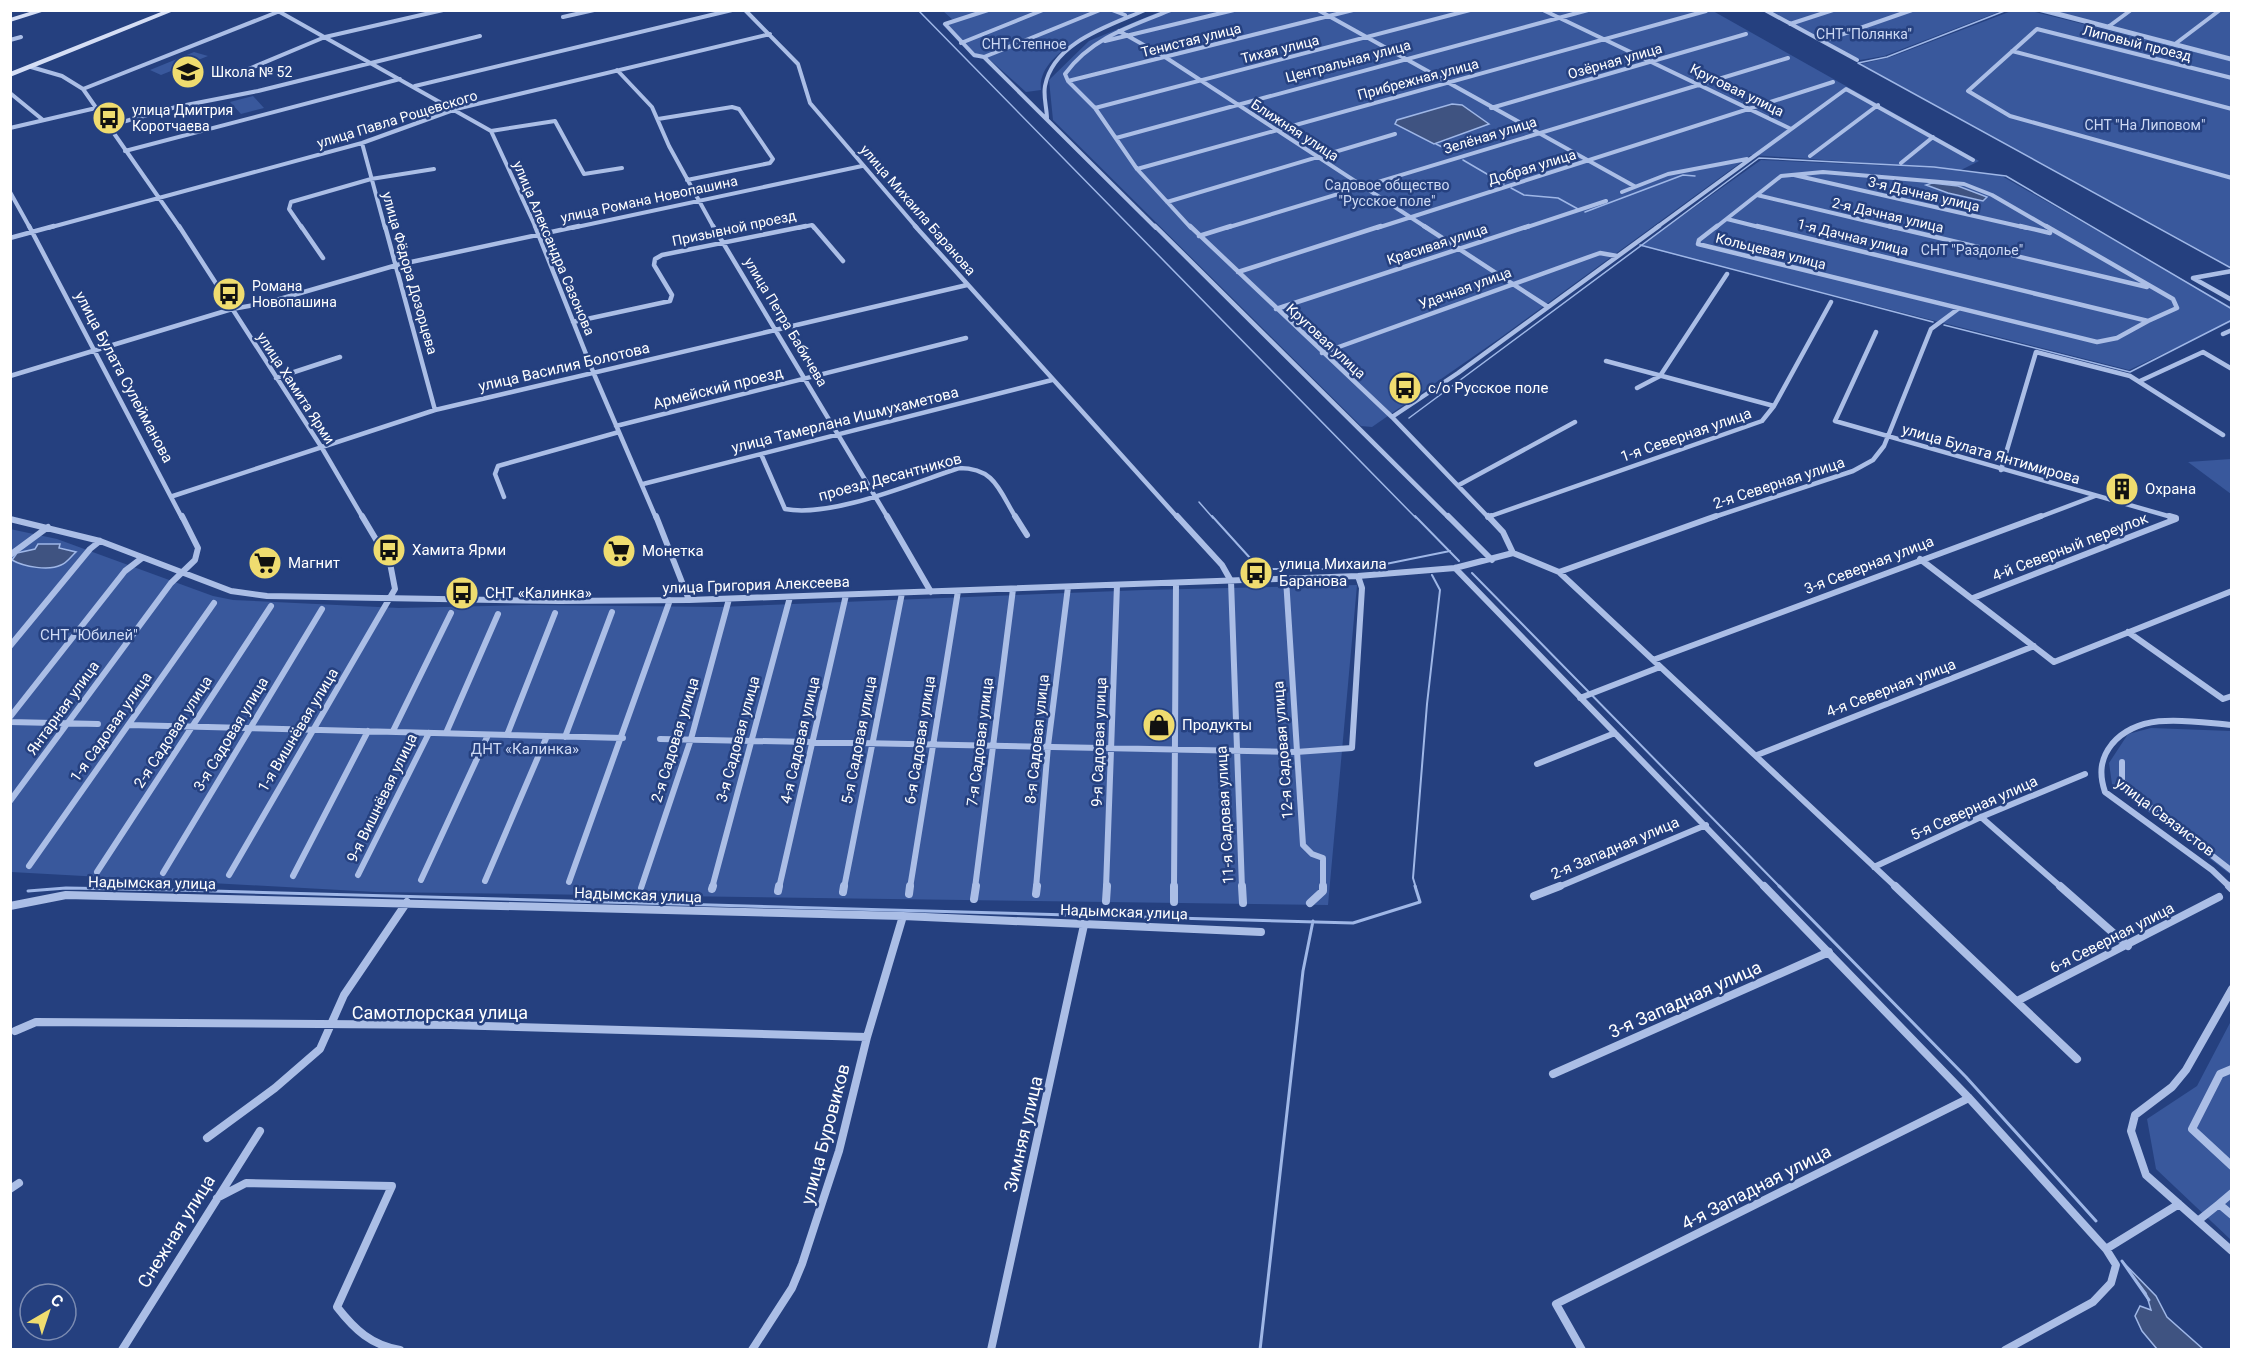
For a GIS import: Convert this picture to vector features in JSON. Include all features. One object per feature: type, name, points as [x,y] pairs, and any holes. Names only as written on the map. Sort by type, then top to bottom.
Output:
[{"type":"street","points":[[10,20],[45,10]]},
{"type":"street","points":[[10,75],[173,10]]},
{"type":"street","points":[[239,73],[325,37],[443,10]]},
{"type":"street","points":[[563,18],[594,10]]},
{"type":"street","points":[[414,86],[732,10]]},
{"type":"street","name":"улица Михаила Баранова","points":[[745,10],[798,64],[810,103],[862,166],[1052,380],[1222,565],[1231,581]]},
{"type":"street","points":[[988,10],[945,24],[974,55],[984,57],[1492,560]]},
{"type":"street","points":[[962,43],[1043,10]]},
{"type":"street","points":[[984,57],[1100,10]]},
{"type":"street","points":[[1112,10],[1125,15]]},
{"type":"street","points":[[1047,119],[1043,99],[1046,82],[1056,62],[1080,40],[1145,10]]},
{"type":"street","points":[[1068,81],[1065,74],[1071,63],[1093,44],[1171,10]]},
{"type":"street","points":[[1093,44],[1234,10]]},
{"type":"street","points":[[1318,10],[1635,186]]},
{"type":"street","name":"Тенистая улица","points":[[1068,81],[1353,10]]},
{"type":"street","name":"Тихая улица","points":[[1095,108],[1470,10]]},
{"type":"street","name":"Круговая улица","points":[[1543,10],[1791,129]]},
{"type":"street","name":"Центральная улица","points":[[1116,138],[1588,10]]},
{"type":"street","points":[[1765,10],[1857,60]]},
{"type":"street","points":[[1790,24],[1833,10]]},
{"type":"street","points":[[1823,41],[1912,10]]},
{"type":"street","points":[[2044,10],[2232,59]]},
{"type":"street","points":[[2108,27],[2131,10]]},
{"type":"street","points":[[2175,44],[2220,10]]},
{"type":"street","points":[[31,67],[62,76],[83,89],[279,11],[456,109],[491,131],[555,121],[584,174],[622,168]]},
{"type":"street","name":"Прибрежная улица","points":[[1137,169],[1706,11]]},
{"type":"street","name":"Липовый проезд","points":[[2012,51],[2037,29],[2232,78]]},
{"type":"street","name":"Ближняя улица","points":[[1119,31],[1276,129],[1548,307]]},
{"type":"street","name":"улица Павла Рощевского","points":[[10,238],[362,142],[456,109],[770,34]]},
{"type":"street","name":"Озёрная улица","points":[[1491,108],[1746,34]]},
{"type":"street","points":[[108,126],[193,103],[258,90],[480,36]]},
{"type":"street","points":[[10,40],[21,37]]},
{"type":"street","points":[[2232,109],[2012,51],[1968,91],[2010,116],[2232,178]]},
{"type":"street","name":"Зелёная улица","points":[[1199,236],[1788,58]]},
{"type":"street","name":"улица Петра Бабичева","points":[[617,70],[652,107],[698,201],[840,434],[931,592]]},
{"type":"street","points":[[125,151],[400,79]]},
{"type":"street","name":"Круговая улица","points":[[1068,81],[1095,108],[1137,169],[1199,236],[1392,417],[1510,541],[1513,553]]},
{"type":"street","name":"Добрая улица","points":[[1238,272],[1833,82]]},
{"type":"street","name":"улица Хамита Ярми","points":[[83,89],[125,151],[160,196],[322,448],[390,563],[395,589],[391,599]]},
{"type":"street","points":[[1392,417],[1548,307],[1747,159],[1846,89],[1973,160]]},
{"type":"street","points":[[10,93],[43,120]]},
{"type":"street","points":[[1810,156],[1878,105]]},
{"type":"street","points":[[658,119],[732,107],[739,109],[774,159],[770,163],[687,180]]},
{"type":"street","points":[[10,128],[96,108]]},
{"type":"street","name":"улица Александра Сазонова","points":[[491,131],[539,235],[594,374],[643,484],[689,600]]},
{"type":"street","points":[[1167,202],[1395,134]]},
{"type":"street","points":[[1901,163],[1933,137]]},
{"type":"street","name":"улица Фёдора Дозорцева","points":[[362,142],[435,410]]},
{"type":"street","points":[[1623,192],[1695,165],[1747,159]]},
{"type":"street","name":"улица Романа Новопашина","points":[[10,376],[232,309],[266,303],[397,265],[862,166]]},
{"type":"street","points":[[323,258],[289,209],[291,202],[371,179],[434,169]]},
{"type":"street","name":"Кольцевая улица","points":[[1837,172],[1964,184],[1992,195],[2056,235],[2156,289],[2173,299],[2177,308],[2120,337],[2107,342],[2097,342],[1698,244],[1699,240],[1780,176],[1788,174],[1837,172]]},
{"type":"street","name":"3-я Дачная улица","points":[[1788,174],[2056,235]]},
{"type":"street","name":"улица Булата Сулейманова","points":[[10,192],[66,292],[198,548],[195,560],[182,573]]},
{"type":"street","name":"2-я Дачная улица","points":[[1757,195],[2156,289]]},
{"type":"street","name":"Красивая улица","points":[[1276,309],[1606,201]]},
{"type":"street","name":"1-я Дачная улица","points":[[1727,219],[2148,321]]},
{"type":"street","name":"Призывной проезд","points":[[573,322],[667,303],[672,300],[672,295],[654,265],[655,259],[662,255],[812,225],[843,261]]},
{"type":"street","name":"Удачная улица","points":[[1322,353],[1600,253],[1617,256]]},
{"type":"street","points":[[2232,271],[2193,278],[2232,300]]},
{"type":"street","points":[[1637,388],[1660,376],[1727,274]]},
{"type":"street","name":"улица Василия Болотова","points":[[173,496],[298,453],[322,448],[435,410],[967,285]]},
{"type":"street","name":"1-я Северная улица","points":[[1488,517],[1762,421],[1773,406],[1831,302]]},
{"type":"street","name":"2-я Северная улица","points":[[1559,572],[1692,524],[1853,471],[1872,460],[1889,438],[1931,329],[1958,309]]},
{"type":"street","points":[[2223,334],[2232,330]]},
{"type":"street","name":"улица Булата Янтимирова","points":[[1876,332],[1835,421],[2176,518]]},
{"type":"street","name":"Армейский проезд","points":[[504,497],[495,474],[498,465],[617,429],[966,338]]},
{"type":"street","points":[[2001,470],[2036,352],[2140,381],[2223,435]]},
{"type":"street","points":[[2140,381],[2203,352],[2232,369]]},
{"type":"street","points":[[276,378],[340,357]]},
{"type":"street","points":[[1605,362],[1773,406]]},
{"type":"street","name":"улица Тамерлана Ишмухаметова","points":[[643,484],[1052,380]]},
{"type":"street","points":[[1459,485],[1575,422]]},
{"type":"street","name":"проезд Десантников","points":[[761,454],[785,509],[789,511],[812,511],[959,468],[980,469],[990,475],[1027,535]]},
{"type":"street","name":"3-я Северная улица","points":[[1653,660],[1920,559],[2095,496]]},
{"type":"street","name":"4-й Северный переулок","points":[[1973,598],[2176,518]]},
{"type":"street","name":"улица Григория Алексеева","points":[[10,519],[100,541],[231,591],[267,596],[391,599],[689,600],[1286,579],[1455,568],[1513,553]]},
{"type":"street","points":[[10,555],[48,527]]},
{"type":"street","points":[[10,646],[90,549],[100,541]]},
{"type":"street","points":[[1513,553],[1559,572],[1757,754],[2077,1059]]},
{"type":"street","points":[[10,717],[125,572],[142,558]]},
{"type":"street","points":[[1920,559],[2054,662],[2232,591]]},
{"type":"street","points":[[1455,568],[1969,1098],[2106,1249],[2116,1265],[2114,1274],[2111,1283],[2093,1302],[2005,1350]]},
{"type":"street","name":"Янтарная улица","points":[[10,801],[171,583],[182,573]]},
{"type":"street","points":[[660,739],[1296,752],[1352,748],[1362,588],[1358,576]]},
{"type":"street","name":"12-я Садовая улица","points":[[1286,579],[1303,845],[1312,854],[1323,858],[1323,891],[1310,903]]},
{"type":"street","name":"11-я Садовая улица","points":[[1231,581],[1243,903]]},
{"type":"street","points":[[1174,903],[1176,583]]},
{"type":"street","name":"9-я Садовая улица","points":[[1106,901],[1117,585]]},
{"type":"street","name":"8-я Садовая улица","points":[[1036,894],[1048,746],[1068,587]]},
{"type":"street","name":"7-я Садовая улица","points":[[974,898],[1013,589]]},
{"type":"street","name":"6-я Садовая улица","points":[[909,894],[958,591]]},
{"type":"street","name":"5-я Садовая улица","points":[[843,892],[902,593]]},
{"type":"street","name":"4-я Садовая улица","points":[[778,891],[846,595]]},
{"type":"street","name":"3-я Садовая улица","points":[[712,888],[790,597]]},
{"type":"street","name":"1-я Вишнёвая улица","points":[[229,875],[312,729],[391,599]]},
{"type":"street","name":"2-я Садовая улица","points":[[641,888],[691,739],[729,599]]},
{"type":"street","points":[[569,882],[623,738],[670,600]]},
{"type":"street","name":"1-я Садовая улица","points":[[29,866],[214,603]]},
{"type":"street","name":"2-я Садовая улица","points":[[97,872],[271,606]]},
{"type":"street","name":"3-я Садовая улица","points":[[163,873],[322,609]]},
{"type":"street","points":[[565,737],[612,612]]},
{"type":"street","points":[[393,731],[451,613]]},
{"type":"street","points":[[507,735],[555,613]]},
{"type":"street","points":[[446,733],[498,614]]},
{"type":"street","points":[[2128,632],[2223,699],[2232,696]]},
{"type":"street","name":"4-я Северная улица","points":[[1757,754],[2034,646]]},
{"type":"street","points":[[1580,698],[1660,667]]},
{"type":"street","name":"улица Связистов","points":[[2232,725],[2154,721],[2138,724],[2123,731],[2114,739],[2100,764],[2099,775],[2105,792],[2212,870],[2232,889]]},
{"type":"street","points":[[10,722],[98,724]]},
{"type":"street","points":[[129,725],[623,738]]},
{"type":"street","points":[[293,876],[368,730]]},
{"type":"street","name":"9-я Вишнёвая улица","points":[[358,875],[429,733]]},
{"type":"street","points":[[1537,764],[1615,733]]},
{"type":"street","points":[[421,880],[488,735]]},
{"type":"street","points":[[485,881],[547,736]]},
{"type":"street","points":[[2122,762],[2122,781],[2146,804],[2232,871]]},
{"type":"street","name":"5-я Северная улица","points":[[1874,867],[1981,817],[2085,774]]},
{"type":"street","points":[[1981,817],[2128,946]]},
{"type":"street","name":"2-я Западная улица","points":[[1534,896],[1599,872],[1706,825]]},
{"type":"street","name":"Надымская улица","points":[[13,904],[66,895],[407,902],[903,916],[1261,932]]},
{"type":"street","name":"6-я Северная улица","points":[[2017,1001],[2128,946],[2219,897]]},
{"type":"street","points":[[207,1138],[275,1088],[320,1049],[344,995],[407,902]]},
{"type":"street","name":"улица Буровиков","points":[[752,1350],[792,1288],[802,1264],[839,1151],[867,1038],[903,916]]},
{"type":"street","name":"Зимняя улица","points":[[991,1350],[1084,925]]},
{"type":"street","name":"3-я Западная улица","points":[[1553,1074],[1829,952]]},
{"type":"street","points":[[2232,989],[2186,1071],[2172,1087],[2135,1115],[2132,1131],[2146,1175],[2232,1251]]},
{"type":"street","name":"Самотлорская улица","points":[[15,1031],[36,1022],[332,1026],[451,1024],[867,1038]]},
{"type":"street","points":[[2232,1069],[2220,1074],[2192,1129],[2232,1166]]},
{"type":"street","name":"4-я Западная улица","points":[[1582,1350],[1556,1304],[1969,1098]]},
{"type":"street","name":"Снежная улица","points":[[122,1350],[260,1131]]},
{"type":"street","points":[[10,1189],[19,1183]]},
{"type":"street","points":[[217,1198],[246,1183],[393,1186],[337,1307],[355,1332],[381,1348],[400,1350]]},
{"type":"street","points":[[2199,1220],[2232,1193]]},
{"type":"street","points":[[2106,1249],[2179,1204]]},
{"type":"street","points":[[2219,1204],[2232,1215]]},
{"type":"green space","name":"СНТ \"На Липовом\"","points":[[2014,10],[2031,11],[2231,61],[2231,268],[1861,64],[1891,57]]},
{"type":"green space","name":"СНТ Степное","points":[[943,11],[1141,11],[1078,40],[1050,62],[1043,76],[1041,90],[1026,92],[988,58],[974,58],[942,24],[953,20]]},
{"type":"green space","name":"Садовое общество \"Русское поле\"","points":[[1161,11],[1713,11],[1979,161],[1959,171],[2000,175],[2231,307],[2231,322],[2129,370],[1640,246],[1761,160],[1939,168],[1751,155],[1500,338],[1372,427],[1361,426],[1053,120],[1049,80],[1089,41]]},
{"type":"green space","name":"СНТ \"Полянка\"","points":[[1769,11],[2001,11],[1884,56],[1860,60]]},
{"type":"green space","points":[[2049,11],[2231,11],[2231,57]]},
{"type":"green space","points":[[194,52],[208,56],[161,75],[150,70]]},
{"type":"green space","points":[[253,96],[264,108],[241,114],[230,102]]},
{"type":"green space","points":[[2231,459],[2231,494],[2188,462]]},
{"type":"green space","points":[[10,529],[57,539],[213,596],[233,600],[399,608],[530,605],[719,607],[1144,590],[1357,585],[1328,905],[376,892],[11,872]]},
{"type":"green space","points":[[2151,728],[2231,731],[2231,875],[2112,784],[2109,763],[2128,734]]},
{"type":"green space","points":[[2231,1021],[2231,1240],[2156,1169],[2147,1119],[2197,1086]]},
{"type":"shaded area","points":[[1452,104],[1462,105],[1489,124],[1434,144],[1395,124],[1397,120]]},
{"type":"shaded area","points":[[1932,183],[1958,186],[1987,197],[1983,201],[1926,185]]},
{"type":"shaded area","points":[[38,544],[60,544],[59,548],[76,552],[68,561],[50,568],[30,566],[12,560],[17,553],[35,549]]},
{"type":"shaded area","points":[[2122,1261],[2156,1296],[2167,1317],[2203,1349],[2157,1349],[2142,1331],[2135,1316],[2140,1306],[2151,1310],[2146,1293]]},
{"type":"waterway","points":[[918,10],[1416,518]]},
{"type":"waterway","points":[[2007,10],[1887,57],[1858,63],[2231,268]]},
{"type":"waterway","points":[[2035,10],[2232,61]]},
{"type":"waterway","points":[[1436,144],[1442,147]]},
{"type":"waterway","points":[[1641,245],[1759,158],[1934,167],[2006,176],[2232,309]]},
{"type":"waterway","points":[[1463,160],[1504,184]]},
{"type":"waterway","points":[[1585,212],[1683,175],[1695,176]]},
{"type":"waterway","points":[[1511,188],[1524,195],[1558,198],[1578,209]]},
{"type":"waterway","points":[[1409,418],[1641,245]]},
{"type":"waterway","points":[[1641,245],[1933,322]]},
{"type":"waterway","points":[[1944,325],[2130,372],[2232,320]]},
{"type":"waterway","points":[[1199,502],[1213,518]]},
{"type":"waterway","points":[[1212,516],[1260,569],[1361,569],[1449,551]]},
{"type":"waterway","points":[[1415,516],[1449,551]]},
{"type":"waterway","points":[[1449,551],[1459,561]]},
{"type":"waterway","points":[[1472,573],[1781,888]]},
{"type":"waterway","points":[[1416,888],[1413,878],[1427,704],[1440,590],[1432,575]]},
{"type":"waterway","points":[[1313,922],[1353,923],[1420,902],[1415,886]]},
{"type":"waterway","points":[[1779,886],[1966,1077],[2096,1221]]},
{"type":"waterway","points":[[28,891],[66,888],[177,890],[1313,922]]},
{"type":"waterway","points":[[1260,1350],[1303,971],[1313,922]]},
{"type":"waterway","points":[[2122,1261],[2149,1300]]},
{"type":"place","name":"Школа № 52","points":[[188,72]]},
{"type":"place","name":"улица Дмитрия Коротчаева","points":[[109,118]]},
{"type":"place","name":"Романа Новопашина","points":[[229,294]]},
{"type":"place","name":"с/о Русское поле","points":[[1405,388]]},
{"type":"place","name":"Охрана","points":[[2122,489]]},
{"type":"place","name":"Хамита Ярми","points":[[389,550]]},
{"type":"place","name":"Монетка","points":[[619,551]]},
{"type":"place","name":"Магнит","points":[[265,563]]},
{"type":"place","name":"улица Михаила Баранова","points":[[1256,573]]},
{"type":"place","name":"СНТ «Калинка»","points":[[462,593]]},
{"type":"place","name":"Продукты","points":[[1159,725]]},
{"type":"park label","name":"СНТ \"Раздолье\"","points":[[1972,250]]},
{"type":"park label","name":"СНТ \"Юбилей\"","points":[[89,635]]},
{"type":"park label","name":"ДНТ «Калинка»","points":[[525,749]]}]
